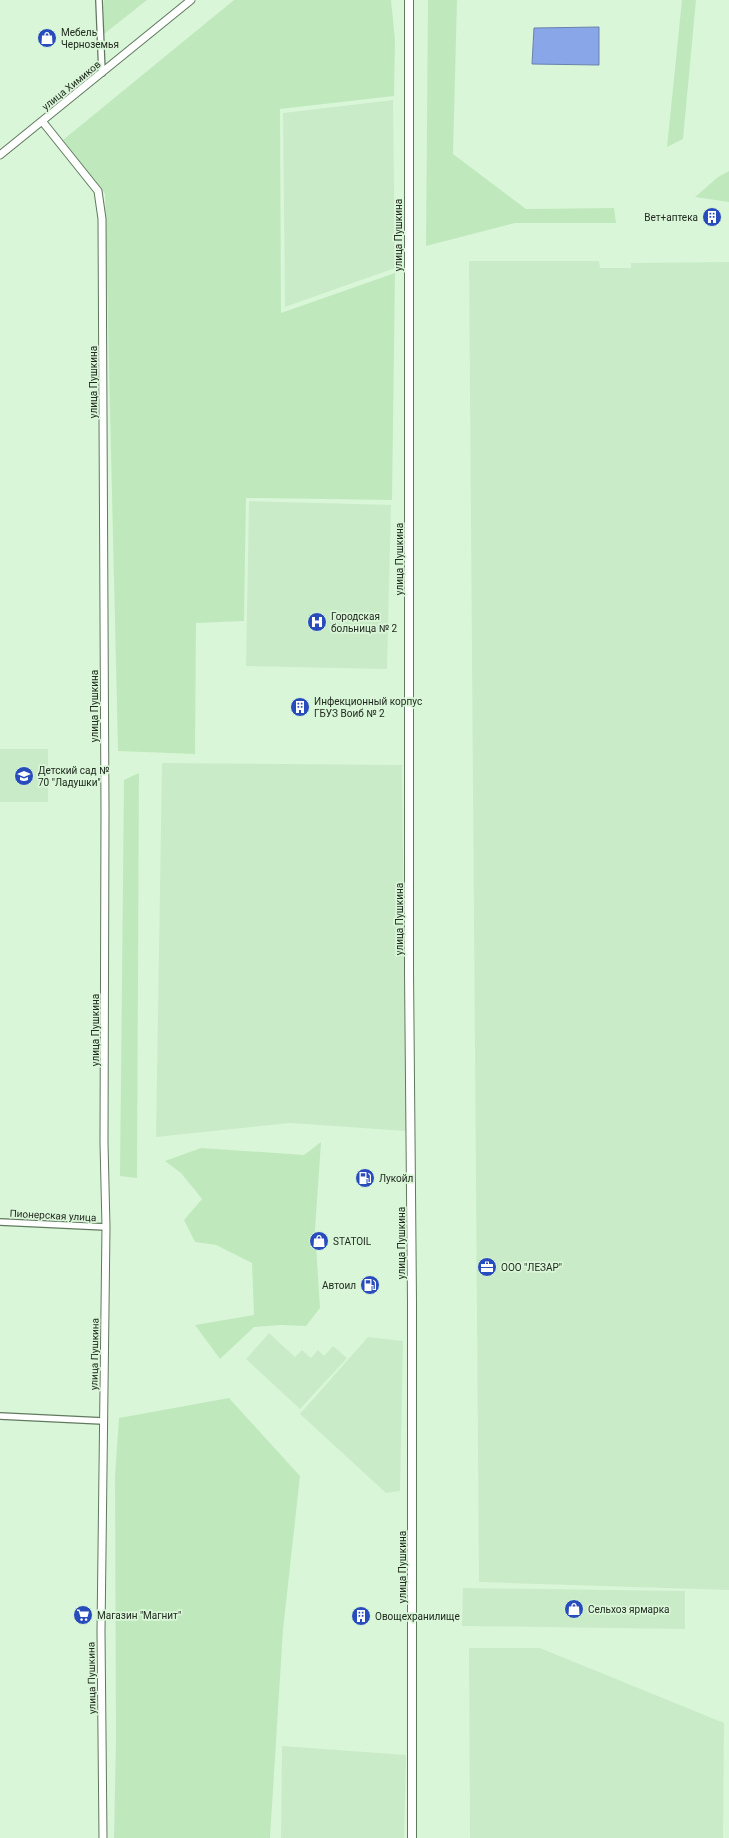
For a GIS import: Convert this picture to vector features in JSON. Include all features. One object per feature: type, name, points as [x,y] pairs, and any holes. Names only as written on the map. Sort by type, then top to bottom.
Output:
[{"type":"main road","name":"улица Пушкина","points":[[409,0],[409,979],[412,1295],[412,1838]]},
{"type":"street","points":[[99,0],[102,73]]},
{"type":"street","name":"улица Химиков","points":[[0,155],[191,0]]},
{"type":"street","name":"улица Пушкина","points":[[42,121],[98,191],[102,219],[105,806],[104,1143],[106,1227],[101,1632],[103,1838]]},
{"type":"street","name":"Пионерская улица","points":[[0,1222],[106,1227]]},
{"type":"street","points":[[0,1416],[103,1421]]},
{"type":"shaded area","points":[[104,0],[147,0],[104,34]]},
{"type":"shaded area","points":[[234,0],[391,0],[395,40],[394,96],[280,109],[281,313],[395,273],[392,500],[246,498],[244,621],[196,623],[195,754],[118,751],[105,194],[63,140]]},
{"type":"shaded area","points":[[428,0],[457,0],[453,154],[526,209],[614,208],[616,223],[515,223],[426,246]]},
{"type":"shaded area","points":[[682,0],[696,0],[683,139],[667,147]]},
{"type":"shaded area","points":[[393,100],[395,268],[285,307],[283,113]]},
{"type":"shaded area","points":[[729,171],[729,202],[695,197],[718,177]]},
{"type":"shaded area","points":[[469,261],[599,261],[600,268],[631,268],[631,263],[729,262],[729,1590],[479,1582]]},
{"type":"shaded area","name":"Городская больница № 2","points":[[249,501],[391,505],[387,669],[246,666]]},
{"type":"shaded area","name":"Детский сад № 70 \"Ладушки\"","points":[[0,749],[48,749],[48,802],[0,802]]},
{"type":"shaded area","points":[[162,763],[402,765],[406,1131],[290,1123],[156,1137]]},
{"type":"shaded area","points":[[139,773],[137,1178],[120,1176],[124,780]]},
{"type":"shaded area","points":[[321,1142],[315,1230],[320,1308],[306,1326],[281,1325],[254,1327],[220,1359],[195,1325],[254,1315],[252,1263],[216,1245],[195,1242],[184,1220],[202,1199],[181,1173],[165,1161],[201,1148],[304,1155]]},
{"type":"shaded area","points":[[269,1333],[295,1357],[302,1350],[311,1358],[318,1350],[324,1356],[333,1346],[347,1358],[300,1409],[246,1359]]},
{"type":"shaded area","points":[[368,1337],[403,1341],[400,1491],[386,1493],[300,1414]]},
{"type":"shaded area","points":[[229,1398],[300,1476],[283,1630],[270,1838],[114,1838],[116,1738],[115,1476],[119,1418]]},
{"type":"shaded area","name":"Сельхоз ярмарка","points":[[463,1588],[685,1591],[685,1629],[462,1626]]},
{"type":"shaded area","points":[[469,1648],[540,1648],[724,1723],[723,1838],[470,1838]]},
{"type":"shaded area","points":[[282,1746],[406,1755],[404,1838],[281,1838]]},
{"type":"water","points":[[599,27],[599,65],[532,64],[534,28]]},
{"type":"place","name":"Мебель Черноземья","points":[[47,38]]},
{"type":"place","name":"Вет+аптека","points":[[712,217]]},
{"type":"place","name":"Городская больница № 2","points":[[317,622]]},
{"type":"place","name":"Инфекционный корпус ГБУЗ Воиб № 2","points":[[300,707]]},
{"type":"place","name":"Детский сад № 70 \"Ладушки\"","points":[[24,776]]},
{"type":"place","name":"Лукойл","points":[[365,1178]]},
{"type":"place","name":"STATOIL","points":[[319,1241]]},
{"type":"place","name":"ООО \"ЛЕЗАР\"","points":[[487,1267]]},
{"type":"place","name":"Автоил","points":[[370,1285]]},
{"type":"place","name":"Сельхоз ярмарка","points":[[574,1609]]},
{"type":"place","name":"Магазин \"Магнит\"","points":[[83,1615]]},
{"type":"place","name":"Овощехранилище","points":[[361,1616]]}]
